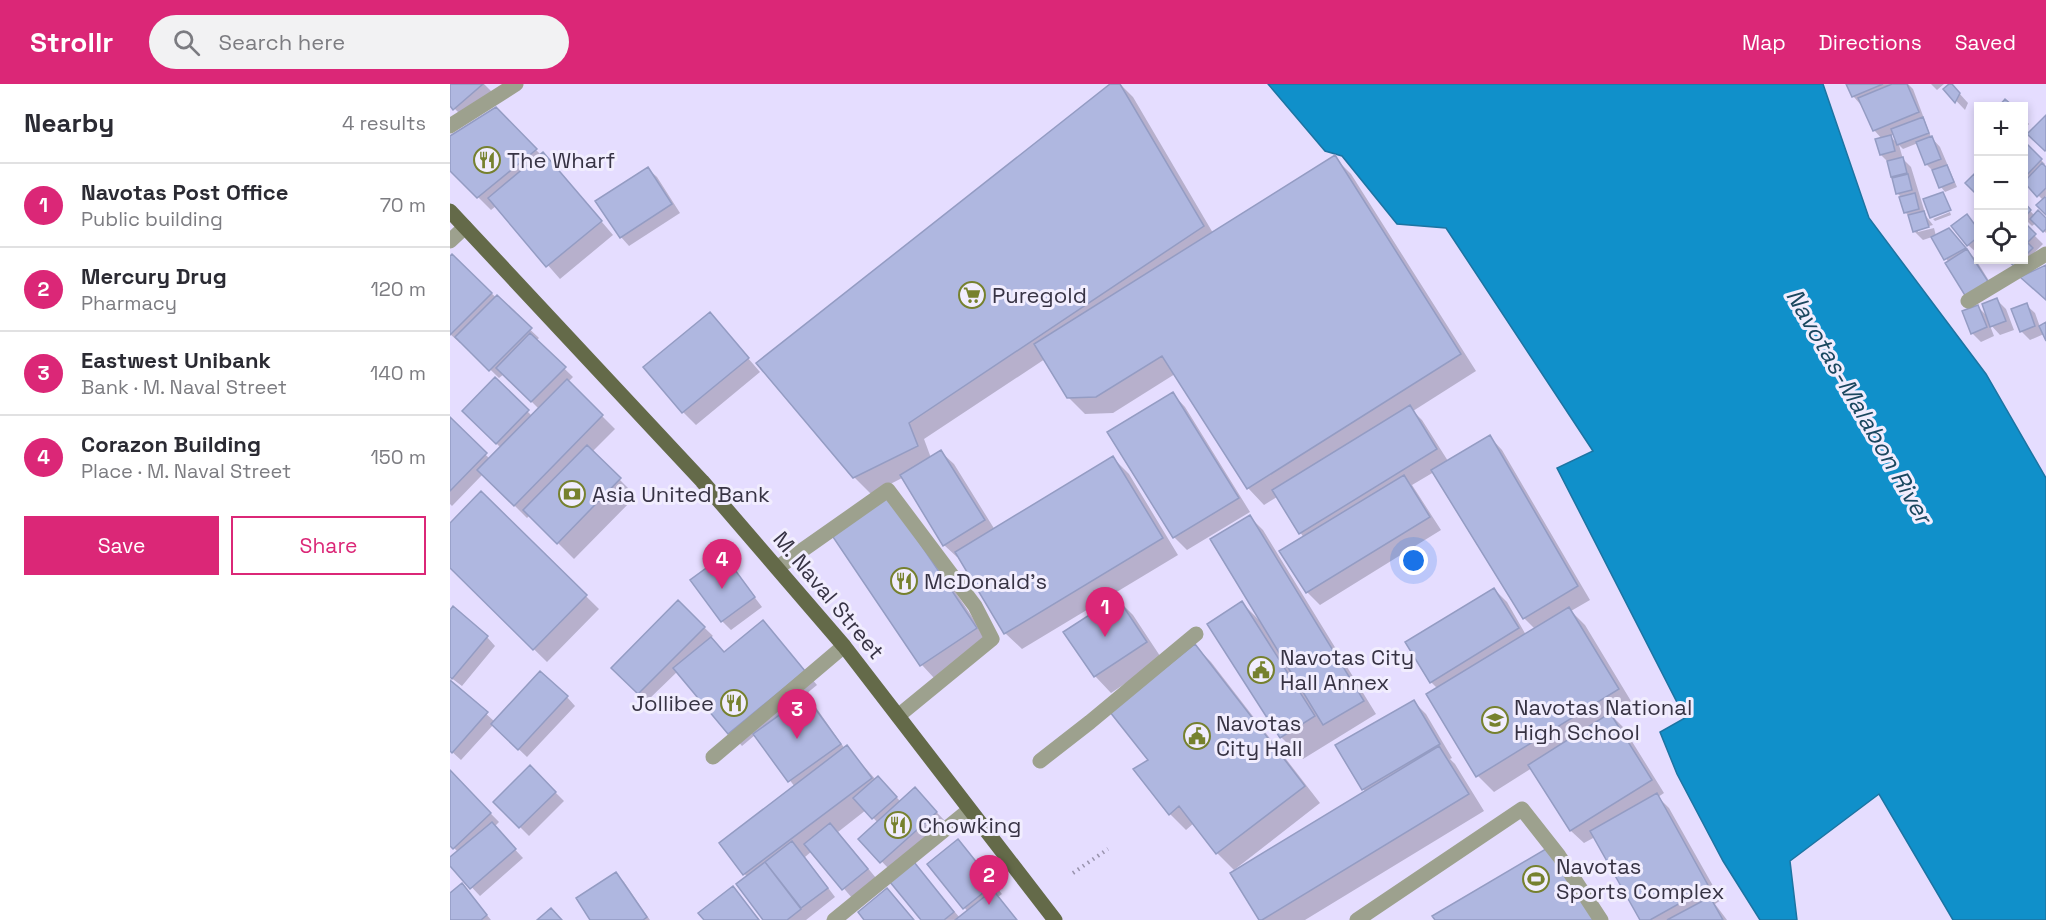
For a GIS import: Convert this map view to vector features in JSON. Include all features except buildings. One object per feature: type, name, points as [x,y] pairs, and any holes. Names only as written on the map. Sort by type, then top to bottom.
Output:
[{"type":"main road","name":"M. Naval Street","points":[[450,211],[702,481],[844,646],[1055,920]]},
{"type":"street","points":[[450,126],[516,84]]},
{"type":"street","points":[[450,242],[465,226]]},
{"type":"street","points":[[1968,301],[2046,254]]},
{"type":"street","points":[[777,568],[888,490],[975,606],[992,639],[898,716]]},
{"type":"street","points":[[1040,761],[1196,634]]},
{"type":"street","points":[[713,757],[844,646]]},
{"type":"street","points":[[1357,920],[1522,809],[1559,856],[1601,920]]},
{"type":"street","points":[[834,920],[969,810]]},
{"type":"path","points":[[1073,873],[1108,849]]},
{"type":"water","name":"Navotas-Malabon River","points":[[1268,84],[1823,84],[1869,218],[1986,374],[2046,478],[2046,920],[1953,920],[1879,794],[1790,861],[1797,920],[1760,920],[1723,861],[1677,774],[1660,732],[1685,718],[1557,468],[1593,451],[1446,228],[1397,224],[1342,156],[1325,151]]},
{"type":"place","name":"The Wharf","points":[[487,160]]},
{"type":"place","name":"Puregold","points":[[972,295]]},
{"type":"place","name":"Asia United Bank","points":[[572,494]]},
{"type":"place","name":"McDonald's","points":[[904,581]]},
{"type":"place","name":"Corazon Building","points":[[722,589]]},
{"type":"place","name":"Navotas Post Office","points":[[1105,637]]},
{"type":"place","name":"Navotas City Hall Annex","points":[[1261,670]]},
{"type":"place","name":"Jollibee","points":[[734,703]]},
{"type":"place","name":"Navotas National High School","points":[[1495,720]]},
{"type":"place","name":"Navotas City Hall","points":[[1197,736]]},
{"type":"place","name":"Eastwest Unibank","points":[[797,739]]},
{"type":"place","name":"Chowking","points":[[898,825]]},
{"type":"place","name":"Navotas Sports Complex","points":[[1536,879]]},
{"type":"place","name":"Mercury Drug","points":[[989,905]]}]
